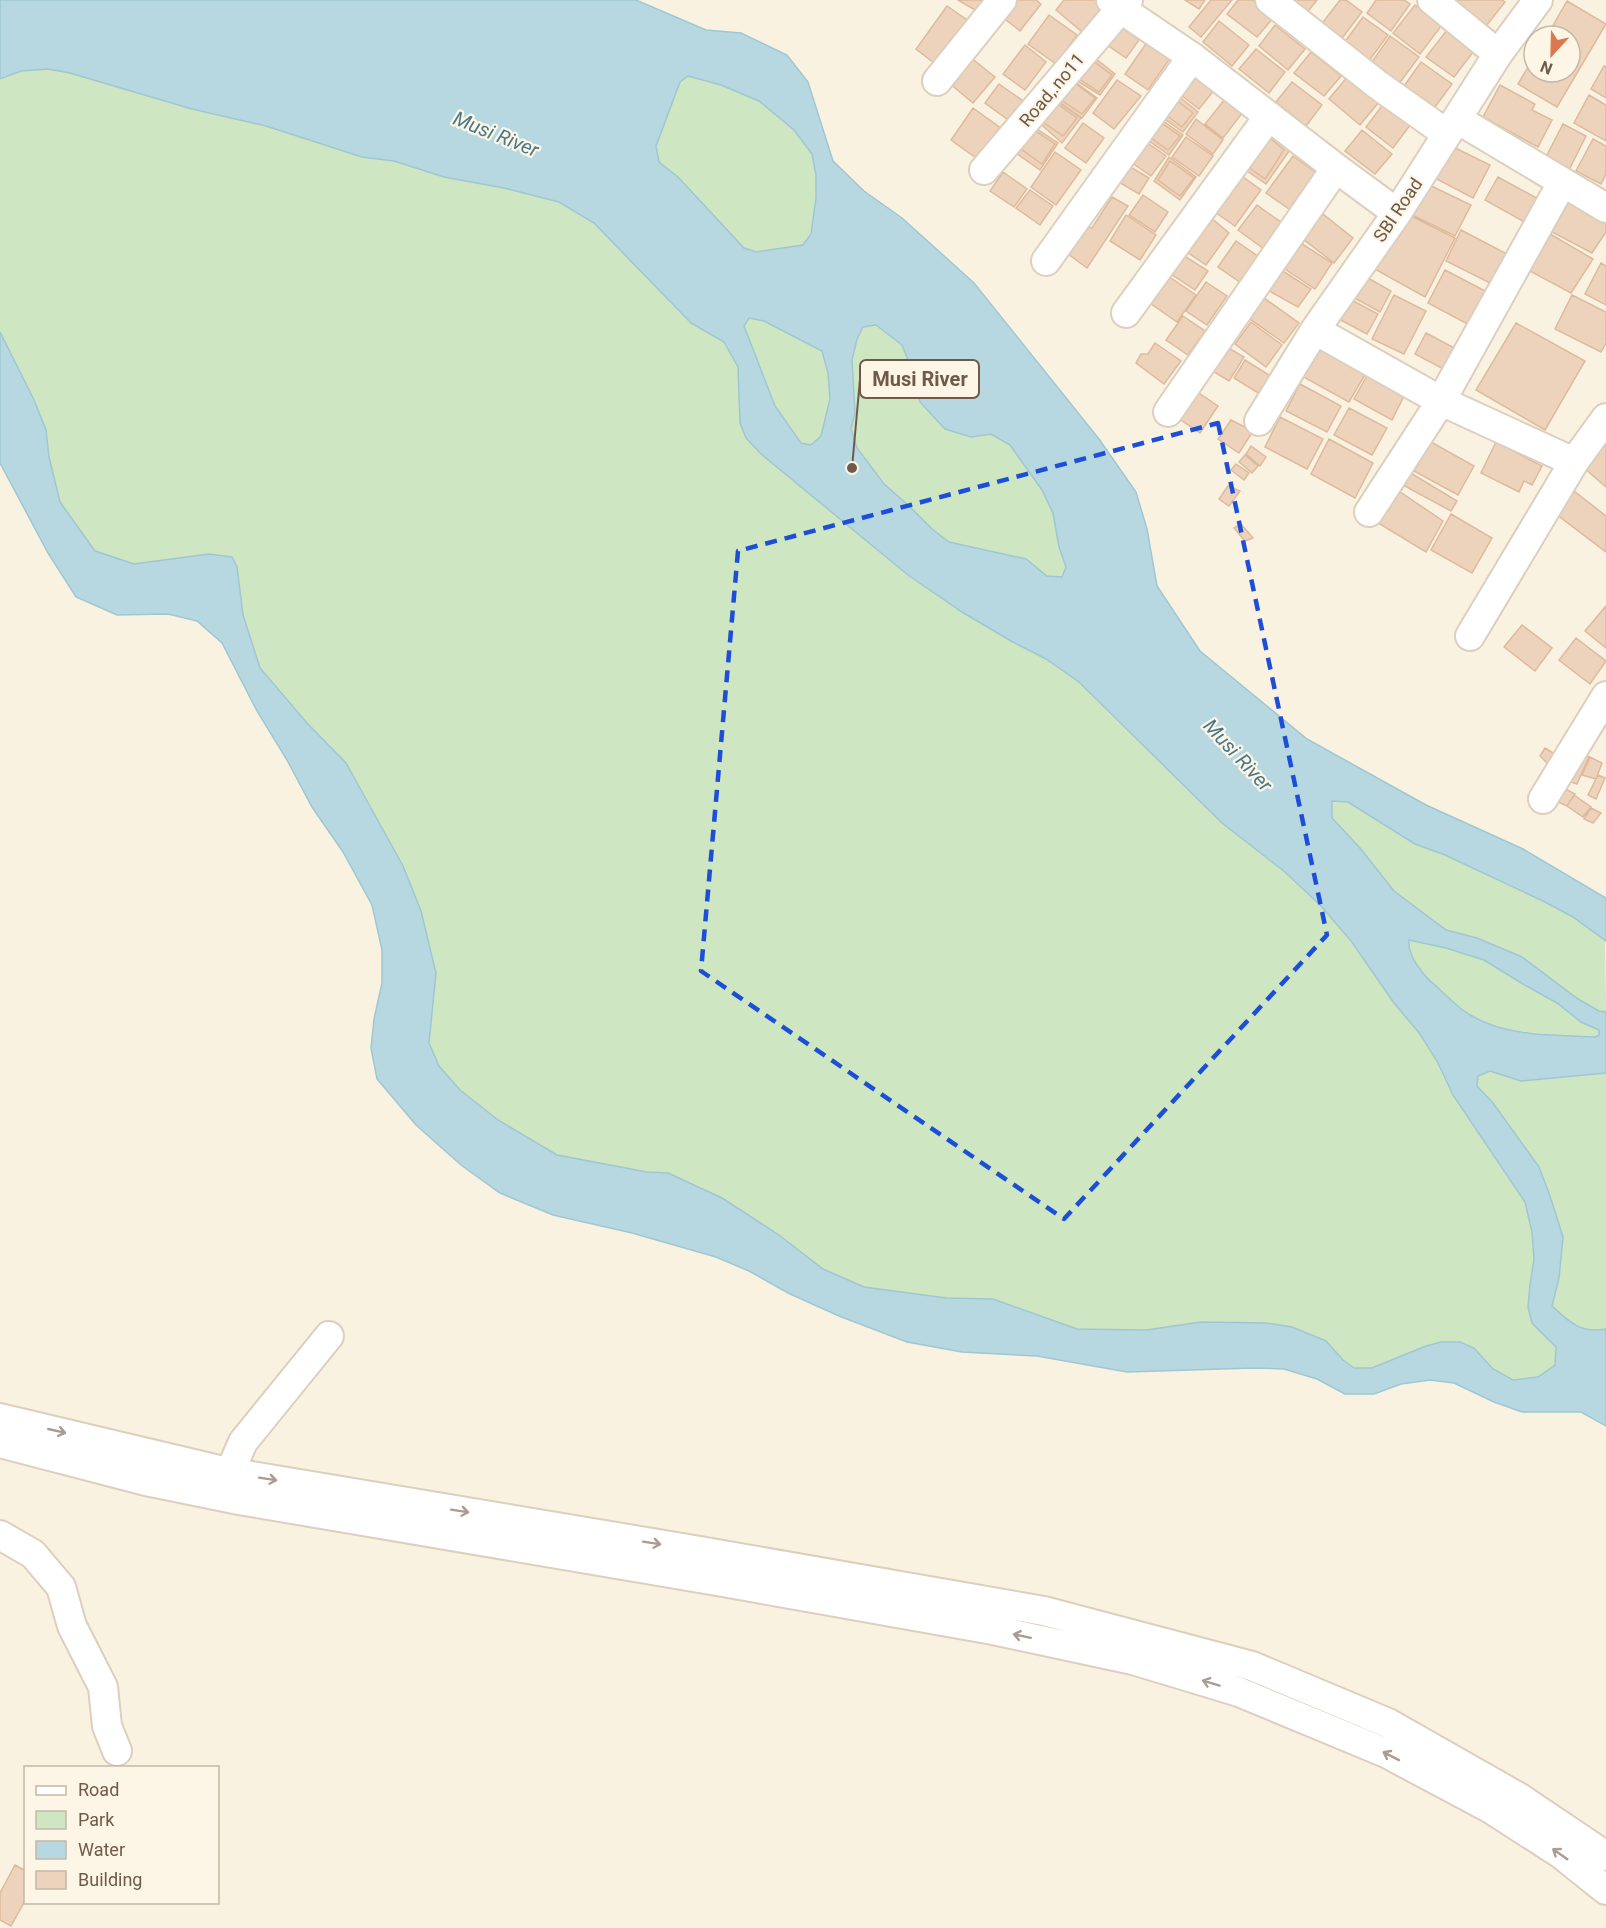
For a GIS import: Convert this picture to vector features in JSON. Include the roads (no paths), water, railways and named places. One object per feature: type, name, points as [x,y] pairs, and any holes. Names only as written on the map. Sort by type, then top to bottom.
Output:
[{"type":"street","points":[[937,81],[1002,0]]},
{"type":"street","points":[[1270,0],[1378,85],[1452,127],[1604,203]]},
{"type":"street","points":[[1432,0],[1498,54]]},
{"type":"street","name":"SBI Road","points":[[1259,421],[1315,330],[1397,213],[1498,54],[1538,0]]},
{"type":"street","points":[[1120,3],[1397,213]]},
{"type":"street","name":"Road,.no11","points":[[984,170],[1120,3]]},
{"type":"street","points":[[1046,261],[1191,57]]},
{"type":"street","points":[[1126,313],[1269,116]]},
{"type":"street","points":[[1168,412],[1336,168]]},
{"type":"street","points":[[1369,512],[1442,401],[1562,183]]},
{"type":"street","points":[[1315,330],[1442,401],[1574,462]]},
{"type":"street","points":[[1470,636],[1574,462],[1606,418]]},
{"type":"street","points":[[1543,799],[1606,696]]},
{"type":"street","points":[[224,1484],[243,1442],[329,1336]]},
{"type":"street","points":[[0,1418],[224,1484],[970,1626],[1133,1660],[1239,1692],[1386,1753],[1491,1809],[1561,1854],[1606,1890]]},
{"type":"street","points":[[0,1443],[146,1481],[224,1484],[694,1550],[1044,1611],[1252,1666],[1388,1724],[1520,1798],[1606,1856]]},
{"type":"street","points":[[0,1535],[33,1554],[61,1587],[72,1626],[103,1687],[107,1726],[117,1751]]},
{"type":"water","points":[[0,0],[636,0],[706,30],[741,33],[787,55],[808,82],[833,161],[864,191],[902,218],[974,283],[1099,439],[1136,492],[1147,529],[1157,586],[1200,651],[1307,739],[1426,805],[1523,849],[1606,898],[1606,941],[1573,917],[1543,901],[1445,855],[1415,844],[1348,802],[1332,801],[1332,818],[1360,848],[1394,891],[1446,930],[1477,938],[1522,957],[1578,999],[1599,1011],[1606,1012],[1606,1073],[1521,1081],[1490,1071],[1478,1076],[1477,1086],[1493,1103],[1539,1167],[1550,1196],[1563,1237],[1559,1278],[1552,1306],[1570,1322],[1582,1328],[1606,1329],[1606,1426],[1581,1412],[1522,1412],[1454,1383],[1430,1380],[1401,1384],[1374,1394],[1345,1394],[1317,1379],[1284,1369],[1127,1372],[1037,1356],[962,1352],[907,1342],[839,1316],[716,1257],[632,1233],[553,1215],[500,1193],[461,1165],[416,1125],[377,1079],[371,1048],[374,1019],[382,983],[382,950],[372,905],[343,852],[312,807],[257,711],[222,643],[197,621],[168,614],[117,615],[76,597],[48,553],[0,463],[0,332],[34,400],[46,430],[49,457],[60,502],[95,551],[134,564],[209,554],[232,557],[237,567],[243,615],[260,668],[306,722],[346,763],[403,866],[421,911],[436,973],[429,1043],[439,1066],[460,1090],[498,1120],[557,1155],[647,1172],[668,1173],[722,1198],[779,1235],[823,1269],[864,1287],[946,1298],[993,1299],[1077,1329],[1146,1330],[1201,1322],[1266,1323],[1292,1327],[1326,1341],[1343,1360],[1354,1368],[1372,1368],[1441,1342],[1460,1342],[1474,1348],[1493,1369],[1513,1380],[1538,1377],[1555,1365],[1556,1347],[1532,1323],[1528,1307],[1534,1259],[1532,1232],[1525,1202],[1453,1095],[1437,1061],[1420,1034],[1394,1003],[1351,941],[1321,906],[1285,872],[1222,823],[1079,682],[1046,659],[962,612],[908,575],[761,454],[746,438],[740,423],[738,367],[724,342],[691,323],[594,223],[559,202],[504,188],[444,177],[394,161],[362,157],[266,126],[192,109],[70,73],[48,69],[21,71],[0,79]],"holes":[[[688,76],[721,85],[759,101],[794,130],[812,154],[816,175],[816,198],[811,234],[803,245],[756,252],[744,248],[678,177],[659,162],[656,146],[680,82]],[[749,318],[764,321],[822,351],[828,373],[830,399],[821,436],[811,445],[801,443],[775,406],[744,326]],[[876,325],[902,345],[920,402],[945,429],[971,437],[991,434],[1010,445],[1042,490],[1053,513],[1059,547],[1066,567],[1062,577],[1047,576],[1026,559],[949,542],[884,484],[857,448],[851,429],[855,413],[852,360],[857,339],[863,327]],[[1409,940],[1446,948],[1484,960],[1557,1003],[1581,1022],[1599,1030],[1599,1035],[1595,1037],[1532,1034],[1486,1023],[1462,1010],[1431,982],[1417,965],[1409,946]]]},
{"type":"place","name":"Musi River","points":[[852,468]]}]
